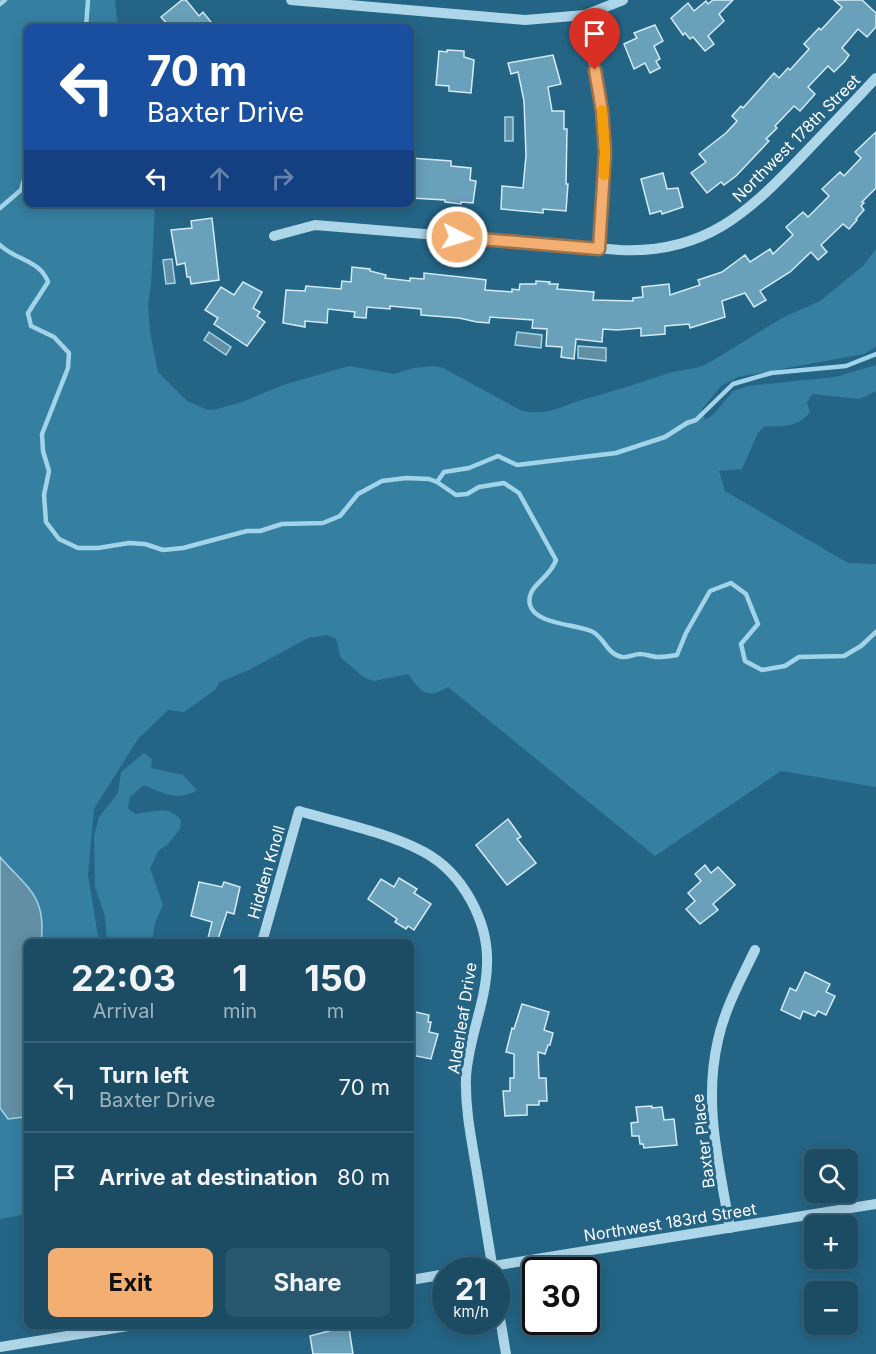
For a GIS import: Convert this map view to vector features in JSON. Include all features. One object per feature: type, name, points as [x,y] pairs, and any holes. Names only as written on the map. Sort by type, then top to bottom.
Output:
[{"type":"street","points":[[291,0],[525,20],[585,15],[623,0]]},
{"type":"street","points":[[585,15],[602,111],[605,152],[599,249]]},
{"type":"street","name":"Northwest 178th Street","points":[[274,236],[315,225],[599,249],[651,250],[680,245],[711,233],[740,216],[765,195],[876,78]]},
{"type":"street","name":"Hidden Knoll","points":[[263,939],[299,811]]},
{"type":"street","name":"Alderleaf Drive","points":[[299,811],[393,838],[426,852],[448,870],[468,895],[478,915],[486,939],[488,964],[486,985],[468,1065],[467,1112],[490,1257]]},
{"type":"street","name":"Baxter Place","points":[[730,1228],[713,1128],[711,1078],[718,1038],[731,1000],[755,950]]},
{"type":"street","name":"Northwest 183rd Street","points":[[510,1266],[876,1204]]},
{"type":"street","points":[[414,1279],[432,1276]]},
{"type":"street","points":[[0,1347],[110,1329]]},
{"type":"street","points":[[503,1335],[506,1354]]},
{"type":"shaded area","points":[[0,0],[115,0],[118,24],[24,24],[24,207],[155,207],[148,304],[150,332],[158,372],[187,401],[208,410],[242,402],[283,385],[349,366],[394,374],[414,368],[434,366],[443,368],[522,411],[555,410],[671,372],[707,364],[782,318],[820,301],[863,266],[876,249],[876,347],[864,354],[738,377],[721,386],[702,409],[705,420],[713,415],[733,391],[748,386],[835,377],[876,365],[876,391],[860,399],[812,394],[807,403],[810,412],[806,417],[790,425],[765,426],[758,433],[742,469],[719,471],[725,491],[848,563],[876,564],[876,787],[781,771],[655,856],[448,687],[435,693],[425,692],[408,674],[374,681],[365,678],[341,658],[336,639],[327,635],[308,638],[249,670],[220,682],[215,690],[184,712],[168,710],[138,739],[94,809],[88,875],[99,939],[24,939],[24,1215],[0,1219]]},
{"type":"shaded area","points":[[505,117],[513,117],[513,141],[505,141]]},
{"type":"shaded area","points":[[172,259],[175,283],[166,284],[163,260]]},
{"type":"shaded area","points":[[209,332],[231,347],[226,355],[204,340]]},
{"type":"shaded area","points":[[517,332],[542,335],[541,348],[515,345]]},
{"type":"shaded area","points":[[578,346],[606,348],[606,361],[578,358]]},
{"type":"shaded area","points":[[144,753],[152,759],[151,768],[183,775],[197,790],[190,794],[177,796],[144,785],[130,797],[128,808],[135,814],[165,811],[171,812],[181,820],[180,829],[167,845],[159,850],[150,868],[163,905],[155,923],[152,939],[107,939],[105,916],[95,887],[94,836],[99,817],[118,793],[121,772]]},
{"type":"shaded area","points":[[0,857],[33,894],[38,903],[42,926],[41,939],[24,939],[24,1117],[8,1119],[0,1108]]},
{"type":"building","points":[[182,0],[186,0],[199,16],[203,12],[213,24],[167,24],[161,17]]},
{"type":"building","points":[[713,0],[733,0],[719,14],[724,21],[708,36],[714,44],[705,51],[693,37],[690,39],[685,33],[683,35],[671,18],[688,3],[694,11],[706,1],[708,4]]},
{"type":"building","points":[[834,0],[862,0],[876,13],[876,27],[867,37],[858,29],[842,48],[849,55],[845,61],[834,72],[828,66],[808,87],[815,94],[800,111],[794,106],[775,126],[777,128],[766,139],[769,141],[736,176],[724,185],[721,182],[707,193],[691,173],[706,162],[699,154],[726,133],[737,121],[732,116],[741,106],[743,108],[774,73],[779,78],[788,68],[790,70],[809,49],[804,44],[819,28],[821,30],[842,7]]},
{"type":"building","points":[[655,25],[663,41],[654,46],[660,59],[656,61],[660,68],[650,73],[645,63],[634,69],[624,44],[637,38],[634,33]]},
{"type":"building","points":[[447,50],[464,51],[464,57],[474,60],[471,93],[449,91],[449,86],[436,85],[439,51],[447,52]]},
{"type":"building","points":[[553,55],[561,84],[548,87],[552,111],[564,111],[564,129],[567,129],[566,211],[543,209],[543,213],[501,209],[502,186],[523,188],[526,155],[524,101],[518,72],[511,74],[508,63]]},
{"type":"building","points":[[876,132],[876,188],[862,202],[864,203],[861,206],[864,210],[857,220],[849,229],[843,224],[821,245],[827,252],[818,260],[811,252],[790,272],[760,291],[766,300],[754,307],[745,293],[722,301],[725,317],[690,328],[689,324],[665,326],[665,334],[641,336],[641,328],[603,329],[602,342],[576,339],[574,359],[561,357],[562,347],[546,346],[547,329],[532,328],[533,320],[490,317],[489,323],[477,322],[421,315],[421,309],[390,306],[390,309],[367,307],[366,318],[354,317],[355,312],[328,309],[327,323],[305,321],[305,327],[283,323],[286,290],[305,291],[306,286],[341,289],[342,281],[351,282],[352,267],[370,269],[370,271],[386,275],[385,278],[410,281],[410,278],[424,279],[424,273],[486,280],[485,290],[512,292],[512,289],[519,290],[520,284],[536,284],[536,281],[550,282],[549,284],[558,284],[557,289],[594,292],[593,300],[633,301],[633,298],[643,297],[642,287],[669,284],[670,295],[700,285],[698,280],[722,272],[745,255],[750,262],[770,249],[773,254],[793,235],[786,227],[803,212],[808,217],[829,196],[822,189],[840,172],[844,176],[861,158],[855,152]]},
{"type":"building","points":[[414,158],[451,161],[451,166],[471,168],[470,180],[476,181],[473,203],[461,202],[461,204],[445,202],[445,200],[414,198]]},
{"type":"building","points":[[663,173],[667,189],[678,188],[683,207],[662,214],[661,211],[650,214],[641,179]]},
{"type":"building","points":[[212,218],[219,280],[191,284],[190,277],[187,277],[185,263],[177,265],[171,230],[192,228],[191,221]]},
{"type":"building","points":[[243,282],[262,292],[253,308],[260,312],[257,316],[265,322],[247,346],[214,324],[218,318],[205,310],[221,287],[234,295]]},
{"type":"building","points":[[508,819],[521,837],[517,839],[536,863],[507,885],[476,845]]},
{"type":"building","points":[[705,865],[711,873],[718,867],[735,885],[713,904],[718,910],[700,924],[686,909],[695,901],[688,893],[701,881],[695,874]]},
{"type":"building","points":[[399,878],[417,889],[414,893],[431,904],[414,930],[408,926],[406,929],[395,922],[397,919],[368,899],[381,879],[394,887]]},
{"type":"building","points":[[199,882],[222,887],[224,882],[240,887],[234,914],[227,912],[218,939],[208,939],[212,922],[191,916]]},
{"type":"building","points":[[805,972],[830,984],[826,992],[835,996],[826,1015],[818,1011],[815,1016],[803,1011],[800,1019],[781,1010],[790,988],[796,991]]},
{"type":"building","points":[[522,1004],[549,1012],[544,1030],[553,1033],[550,1045],[545,1054],[538,1052],[539,1078],[546,1078],[547,1101],[539,1101],[539,1105],[527,1105],[527,1115],[505,1116],[503,1091],[510,1091],[510,1078],[514,1078],[514,1054],[506,1052],[512,1028],[514,1029]]},
{"type":"building","points":[[414,1012],[429,1015],[428,1022],[431,1022],[429,1032],[438,1034],[431,1059],[414,1056]]},
{"type":"building","points":[[652,1106],[652,1108],[662,1107],[664,1120],[674,1119],[677,1145],[644,1148],[643,1144],[640,1144],[639,1136],[632,1136],[631,1123],[638,1122],[636,1107]]},
{"type":"building","points":[[336,1329],[349,1329],[353,1354],[313,1354],[310,1336]]},
{"type":"waterway","points":[[0,4],[5,0]]},
{"type":"waterway","points":[[86,24],[88,0]]},
{"type":"waterway","points":[[0,208],[21,190],[24,180]]},
{"type":"waterway","points":[[0,245],[39,269],[44,275],[48,282],[28,313],[31,326],[54,337],[69,353],[68,368],[42,434],[43,451],[49,471],[44,495],[46,522],[59,539],[78,548],[98,548],[129,543],[145,544],[163,550],[183,548],[282,524],[323,523],[340,516],[358,494],[382,481],[406,478],[429,479],[456,495],[467,494],[479,487],[504,483],[519,493],[556,560],[553,567],[531,593],[529,598],[533,611],[547,620],[595,633],[617,655],[624,657],[640,654],[658,657],[677,655],[686,633],[710,591],[731,583],[746,594],[758,624],[741,644],[745,661],[762,670],[785,666],[799,657],[844,656],[861,646],[876,632]]},
{"type":"waterway","points":[[437,482],[444,472],[469,468],[498,456],[517,465],[616,453],[665,437],[696,420],[733,384],[771,373],[846,366],[876,354]]},
{"type":"slow traffic","points":[[602,110],[604,175]]},
{"type":"route","points":[[457,237],[599,249],[605,152],[602,111],[595,70]]}]
